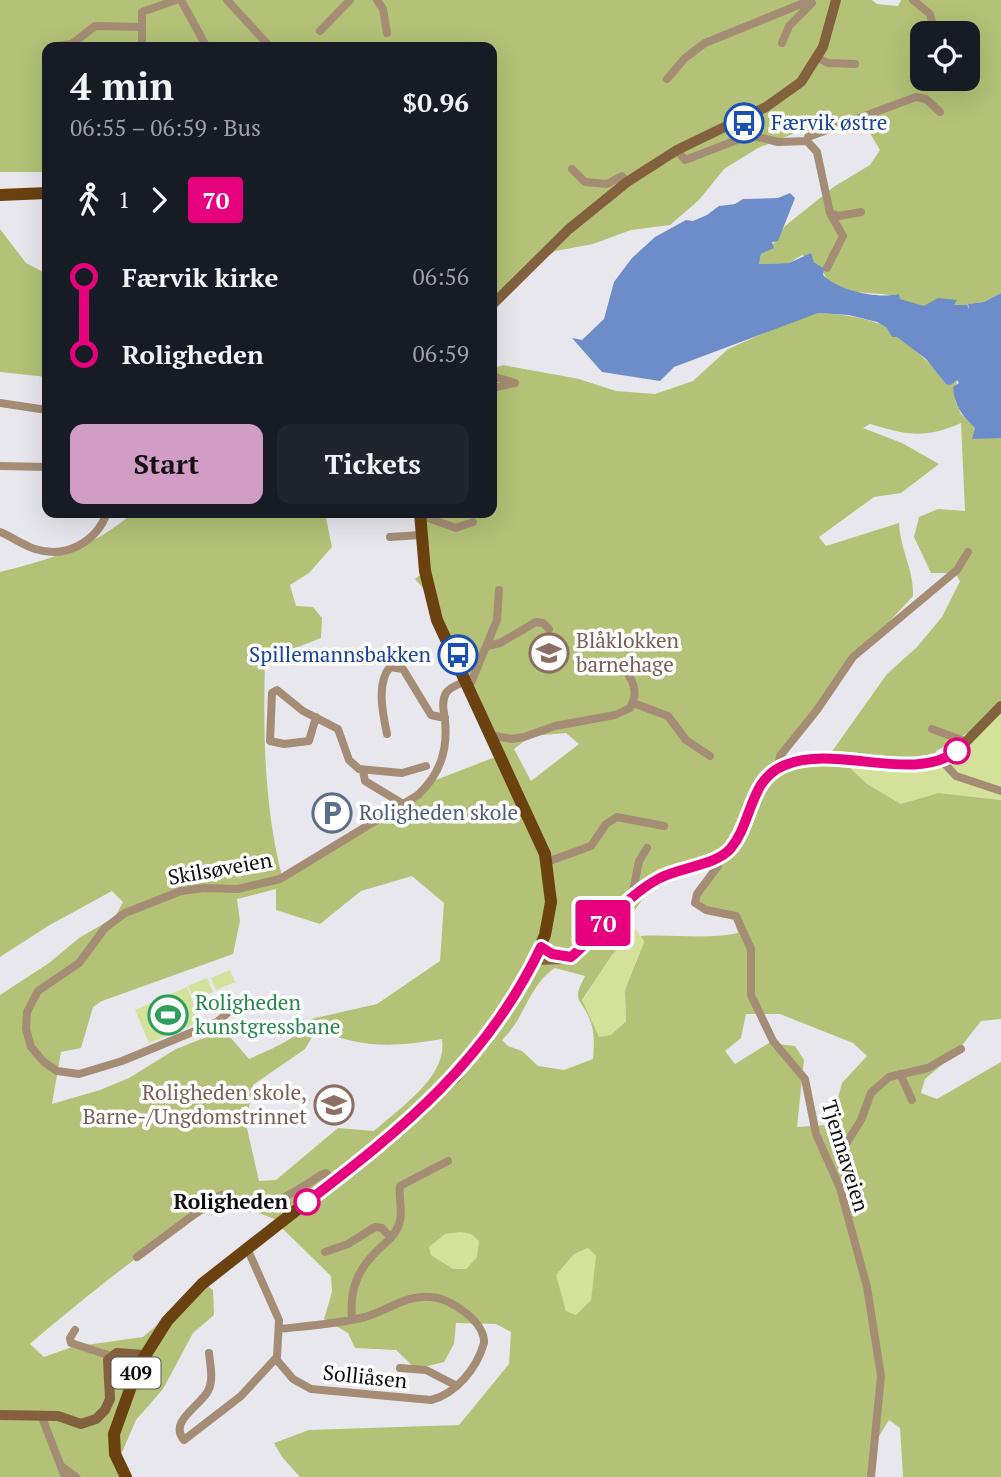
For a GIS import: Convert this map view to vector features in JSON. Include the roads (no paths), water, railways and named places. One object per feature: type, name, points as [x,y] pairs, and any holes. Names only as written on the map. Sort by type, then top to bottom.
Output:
[{"type":"main road","points":[[497,300],[569,229],[627,182],[677,150],[782,97],[801,82],[818,58],[831,26],[836,0]]},
{"type":"main road","points":[[0,195],[42,193]]},
{"type":"main road","name":"409","points":[[127,1477],[115,1454],[114,1434],[141,1361],[183,1303],[247,1248],[409,1120],[456,1076],[502,1017],[541,947],[551,902],[547,862],[539,837],[466,686],[430,595],[420,518]]},
{"type":"main road","points":[[535,960],[560,961],[571,957],[632,896],[668,873],[716,858],[731,848],[761,784],[778,768],[812,760],[920,764],[942,761],[967,742],[1001,706]]},
{"type":"main road","points":[[541,947],[552,954],[571,957]]},
{"type":"main road","points":[[0,1415],[58,1416],[81,1424],[100,1416],[110,1399],[107,1363],[111,1356],[127,1353],[141,1361]]},
{"type":"street","points":[[142,42],[142,12],[178,0],[204,42]]},
{"type":"street","points":[[227,0],[265,42]]},
{"type":"street","points":[[320,31],[350,0]]},
{"type":"street","points":[[377,0],[383,9],[387,33]]},
{"type":"street","points":[[782,43],[789,26],[812,0]]},
{"type":"street","points":[[667,79],[685,58],[705,43],[812,0]]},
{"type":"street","points":[[913,0],[929,15],[931,21]]},
{"type":"street","points":[[75,42],[95,26],[141,27]]},
{"type":"street","points":[[818,58],[828,63],[855,64]]},
{"type":"street","points":[[807,141],[808,137],[847,120],[916,97],[926,99],[940,112]]},
{"type":"street","points":[[677,150],[685,160],[750,135],[778,142],[807,141],[817,152],[830,213],[843,236],[827,268]]},
{"type":"street","points":[[572,169],[585,182],[607,184],[621,176],[627,182]]},
{"type":"street","points":[[830,213],[839,216],[861,212]]},
{"type":"street","points":[[497,378],[515,383],[497,387]]},
{"type":"street","points":[[0,403],[42,410]]},
{"type":"street","points":[[0,466],[42,467]]},
{"type":"street","points":[[0,532],[39,550],[67,550],[92,537],[104,518]]},
{"type":"street","points":[[430,518],[456,528],[474,522]]},
{"type":"street","points":[[390,537],[421,535]]},
{"type":"street","points":[[778,768],[780,756],[817,710],[849,662],[957,570],[968,552]]},
{"type":"street","points":[[466,686],[488,646],[497,620],[499,590]]},
{"type":"street","points":[[488,646],[500,643],[536,622],[543,623],[549,629]]},
{"type":"street","points":[[583,666],[608,661],[621,665],[634,685],[633,703]]},
{"type":"street","points":[[387,734],[382,706],[385,674],[390,667],[404,669],[431,715],[445,718]]},
{"type":"street","name":"Skilsøveien","points":[[238,1004],[217,1022],[132,1058],[79,1074],[57,1070],[44,1062],[31,1047],[26,1029],[27,1012],[38,990],[79,963],[105,928],[125,913],[181,891],[204,887],[238,889],[281,879],[403,804],[427,786],[439,768],[446,745],[443,703],[447,691],[466,686]]},
{"type":"street","points":[[316,717],[309,741],[272,743],[269,733],[270,695],[277,690],[294,705],[316,717],[338,729],[349,760],[363,771],[402,773],[426,766]]},
{"type":"street","points":[[489,735],[512,739],[524,737],[555,726],[615,715],[633,703]]},
{"type":"street","points":[[633,703],[668,716],[685,740],[710,756]]},
{"type":"street","points":[[932,729],[967,742]]},
{"type":"street","points":[[942,761],[956,776],[1001,791]]},
{"type":"street","points":[[363,771],[365,781],[403,804]]},
{"type":"street","points":[[547,862],[586,849],[606,824],[617,817],[664,826]]},
{"type":"street","points":[[632,896],[639,861],[647,848]]},
{"type":"street","name":"Tjennaveien","points":[[716,858],[718,866],[697,894],[695,903],[706,910],[736,916],[742,924],[751,949],[751,995],[773,1041],[805,1079],[816,1134],[841,1188],[870,1304],[881,1376],[871,1477]]},
{"type":"street","points":[[841,1188],[846,1181],[843,1161],[846,1144],[861,1120],[871,1093],[889,1077],[928,1068],[961,1049]]},
{"type":"street","points":[[900,1074],[912,1100]]},
{"type":"street","points":[[352,1319],[351,1299],[356,1279],[366,1261],[391,1238],[401,1215],[400,1186],[448,1161]]},
{"type":"street","points":[[137,1257],[219,1196],[231,1193],[241,1207],[251,1207],[286,1197],[326,1173],[334,1181]]},
{"type":"street","points":[[325,1252],[348,1244],[375,1227],[382,1228],[391,1238]]},
{"type":"street","points":[[209,1353],[210,1385],[180,1425],[184,1440],[241,1396],[276,1359],[279,1329],[277,1315],[247,1248]]},
{"type":"street","points":[[279,1329],[352,1319],[417,1297],[435,1297],[463,1312],[478,1325],[484,1343],[476,1361],[457,1386]]},
{"type":"street","points":[[75,1330],[70,1338],[71,1343],[111,1356]]},
{"type":"street","name":"Solliåsen","points":[[276,1359],[293,1379],[311,1389],[415,1400],[442,1397],[457,1386],[426,1370],[400,1368]]},
{"type":"street","points":[[41,1415],[65,1477]]},
{"type":"street","points":[[61,1466],[76,1477]]},
{"type":"water","points":[[790,193],[795,198],[778,241],[772,242],[774,248],[761,254],[759,264],[789,263],[811,253],[814,262],[824,269],[823,275],[830,281],[870,294],[899,294],[900,299],[924,306],[938,298],[957,300],[954,305],[967,305],[969,309],[968,304],[984,302],[1001,293],[1001,438],[972,439],[975,428],[963,415],[955,399],[953,387],[959,383],[957,380],[951,385],[946,384],[926,359],[897,337],[892,337],[887,328],[877,322],[849,315],[818,313],[674,367],[660,381],[602,372],[572,338],[582,340],[604,319],[614,282],[632,258],[655,237],[686,220],[693,221],[707,215],[719,206],[735,204],[743,199],[778,198]]},
{"type":"place","name":"Færvik østre","points":[[744,123]]},
{"type":"place","name":"Blåklokken barnehage","points":[[549,653]]},
{"type":"place","name":"Spillemannsbakken","points":[[458,655]]},
{"type":"place","name":"Roligheden skole","points":[[332,813]]},
{"type":"place","name":"Roligheden kunstgressbane","points":[[168,1015]]},
{"type":"place","name":"Roligheden skole, Barne-/Ungdomstrinnet","points":[[334,1105]]},
{"type":"place","name":"Roligheden","points":[[307,1202]]}]
